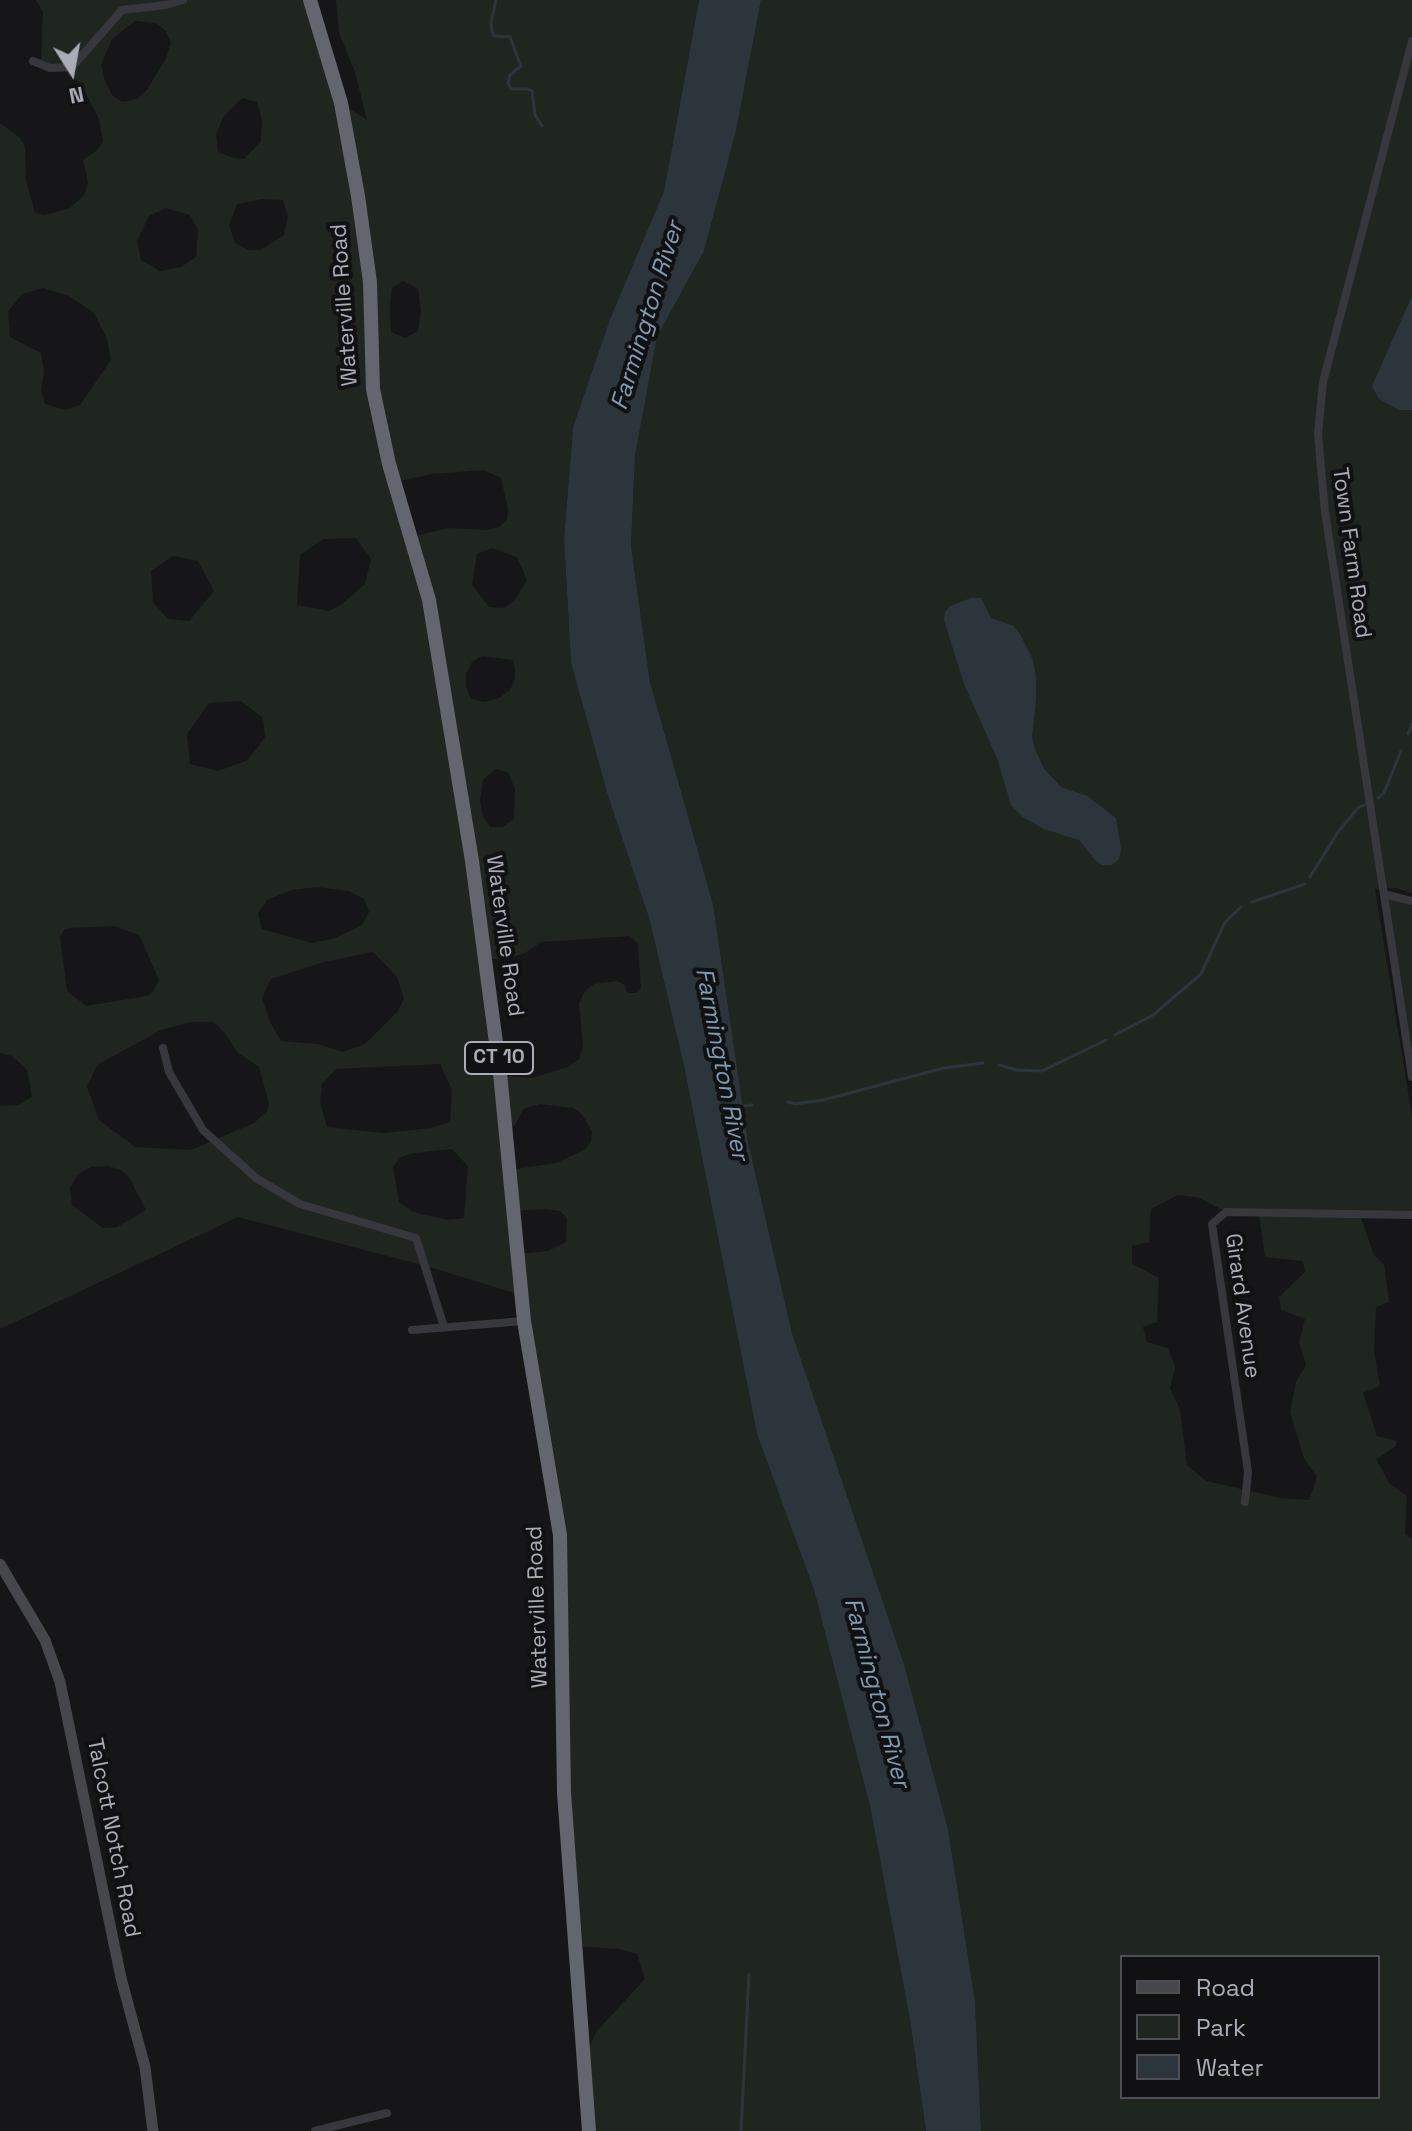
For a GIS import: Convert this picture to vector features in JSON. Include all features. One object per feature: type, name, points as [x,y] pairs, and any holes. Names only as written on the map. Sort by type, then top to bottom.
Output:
[{"type":"highway","name":"Waterville Road","points":[[310,0],[341,103],[370,282],[373,389],[389,464],[429,600],[472,861],[501,1076],[524,1321],[560,1535],[564,1793],[589,2131]]},
{"type":"street","points":[[33,61],[50,68],[72,67],[122,10],[183,0]]},
{"type":"street","name":"Town Farm Road","points":[[1412,41],[1323,382],[1318,434],[1325,512],[1412,1077]]},
{"type":"street","points":[[1384,894],[1412,901]]},
{"type":"street","points":[[163,1048],[169,1072],[203,1130],[256,1178],[300,1204],[416,1238],[444,1327]]},
{"type":"street","name":"Girard Avenue","points":[[1245,1502],[1248,1472],[1212,1224],[1226,1212],[1412,1215]]},
{"type":"street","points":[[412,1330],[524,1321]]},
{"type":"street","name":"Talcott Notch Road","points":[[0,1564],[45,1640],[60,1682],[121,1978],[145,2067],[153,2131]]},
{"type":"street","points":[[315,2131],[387,2113]]},
{"type":"green space","points":[[36,0],[310,0],[341,103],[367,120],[355,72],[339,33],[336,0],[699,0],[664,191],[610,319],[573,427],[564,539],[571,663],[608,796],[649,918],[684,1066],[757,1434],[814,1590],[870,1806],[910,2020],[926,2131],[589,2131],[585,2057],[596,2032],[645,1979],[637,1954],[619,1949],[576,1946],[560,1535],[521,1295],[426,1266],[238,1217],[0,1329],[0,1106],[18,1105],[32,1097],[27,1070],[12,1056],[0,1053],[0,123],[20,138],[25,147],[26,180],[35,213],[45,215],[70,208],[84,196],[88,183],[83,160],[103,142],[99,119],[81,84],[63,69],[41,60],[43,12]],"holes":[[[135,21],[156,23],[166,31],[171,43],[166,58],[147,90],[137,99],[122,102],[112,95],[101,65],[112,39]],[[242,98],[257,102],[262,120],[261,141],[244,159],[218,152],[216,134],[224,116]],[[262,199],[283,200],[288,216],[284,235],[261,250],[248,250],[235,243],[229,225],[237,204]],[[166,208],[190,215],[198,230],[196,257],[181,267],[160,271],[141,260],[137,241],[149,216]],[[403,281],[418,289],[421,311],[418,331],[405,338],[391,332],[390,307],[392,288]],[[43,288],[69,296],[94,313],[107,339],[111,360],[80,405],[65,410],[45,404],[41,390],[44,371],[41,353],[10,337],[8,312],[22,294]],[[483,470],[501,478],[508,510],[507,520],[499,527],[487,530],[448,528],[411,537],[395,482],[432,474]],[[356,538],[371,559],[365,584],[341,605],[329,611],[297,605],[300,555],[323,539]],[[492,548],[517,557],[527,580],[514,601],[504,608],[489,607],[472,585],[477,554]],[[173,556],[198,561],[214,591],[189,621],[168,619],[153,602],[151,571]],[[482,656],[513,660],[515,679],[510,690],[499,698],[485,702],[471,699],[466,687],[466,674],[472,662]],[[241,701],[263,718],[265,737],[248,760],[218,771],[190,764],[187,734],[209,703]],[[495,769],[508,772],[515,789],[514,819],[502,827],[490,827],[483,817],[480,800],[483,780]],[[317,887],[348,891],[364,899],[369,912],[362,925],[335,938],[312,943],[262,929],[258,914],[267,900],[292,890]],[[114,926],[139,935],[159,980],[153,992],[147,996],[86,1006],[67,991],[60,937],[64,930],[71,928]],[[630,936],[638,944],[641,987],[636,993],[630,993],[625,985],[617,981],[594,984],[586,990],[579,1003],[583,1046],[579,1059],[568,1067],[532,1078],[501,1076],[486,959],[507,959],[525,953],[541,942]],[[373,952],[397,977],[404,999],[397,1012],[365,1044],[343,1052],[318,1044],[281,1041],[262,998],[271,979],[324,962]],[[191,1022],[214,1022],[237,1052],[259,1067],[269,1104],[267,1111],[254,1123],[191,1150],[135,1147],[99,1120],[87,1087],[97,1065],[161,1030]],[[440,1064],[452,1090],[450,1122],[431,1128],[383,1133],[327,1127],[320,1102],[322,1084],[336,1069]],[[540,1104],[573,1108],[582,1114],[592,1132],[591,1142],[584,1150],[556,1163],[509,1170],[506,1131],[515,1125],[523,1109]],[[452,1149],[468,1166],[464,1218],[448,1220],[413,1212],[399,1202],[393,1167],[401,1157]],[[108,1166],[121,1170],[129,1177],[146,1210],[117,1227],[103,1228],[72,1205],[70,1188],[77,1175],[91,1167]],[[513,1211],[560,1211],[567,1218],[566,1242],[548,1251],[517,1254]]]},
{"type":"green space","points":[[761,0],[1412,0],[1412,893],[1396,888],[1375,889],[1412,1116],[1412,1215],[1360,1215],[1374,1255],[1384,1264],[1389,1302],[1376,1307],[1374,1351],[1380,1386],[1363,1393],[1377,1436],[1397,1441],[1395,1447],[1376,1459],[1389,1483],[1407,1496],[1405,1534],[1412,1539],[1412,2131],[981,2131],[975,2001],[948,1829],[904,1664],[792,1333],[748,1142],[713,904],[650,682],[631,546],[635,456],[657,337],[704,251],[736,131]],"holes":[[[1178,1195],[1200,1198],[1226,1212],[1259,1213],[1265,1257],[1303,1261],[1305,1272],[1279,1297],[1281,1310],[1305,1319],[1299,1342],[1306,1365],[1296,1382],[1290,1412],[1304,1458],[1317,1477],[1309,1500],[1281,1498],[1206,1481],[1187,1465],[1180,1410],[1170,1388],[1175,1367],[1168,1348],[1147,1342],[1143,1327],[1157,1322],[1159,1278],[1132,1264],[1132,1246],[1149,1242],[1151,1209]]]},
{"type":"green space","points":[[1384,894],[1412,901],[1412,1059]]},
{"type":"water","name":"Farmington River","points":[[699,0],[761,0],[736,131],[704,251],[657,337],[635,456],[631,546],[650,682],[713,904],[748,1142],[792,1333],[904,1664],[948,1829],[975,2001],[981,2131],[926,2131],[910,2020],[870,1806],[814,1590],[757,1434],[684,1066],[649,918],[608,796],[571,663],[564,539],[573,427],[610,319],[664,191]]},
{"type":"water","points":[[1412,296],[1412,410],[1399,410],[1379,399],[1372,386]]},
{"type":"water","points":[[971,598],[981,598],[991,618],[1014,626],[1020,634],[1033,660],[1036,677],[1032,737],[1035,750],[1045,770],[1061,787],[1087,796],[1116,818],[1121,849],[1119,859],[1112,865],[1102,865],[1079,840],[1044,829],[1024,818],[1011,805],[997,758],[964,684],[944,620],[950,606]]},
{"type":"waterway","points":[[496,0],[492,32],[494,36],[510,37],[521,66],[510,75],[508,83],[511,89],[532,91],[535,115],[542,126]]},
{"type":"waterway","points":[[1408,734],[1412,724]]},
{"type":"waterway","points":[[1378,798],[1384,793],[1401,751]]},
{"type":"waterway","points":[[1310,877],[1338,832],[1364,805]]},
{"type":"waterway","points":[[1252,902],[1305,884]]},
{"type":"waterway","points":[[1115,1035],[1153,1015],[1201,974],[1225,922],[1241,907]]},
{"type":"waterway","points":[[999,1065],[1017,1070],[1042,1071],[1106,1040]]},
{"type":"waterway","points":[[788,1102],[823,1100],[944,1068],[983,1063]]},
{"type":"waterway","name":"Farmington River","points":[[740,1106],[752,1105]]},
{"type":"waterway","points":[[741,2131],[749,1974]]}]
